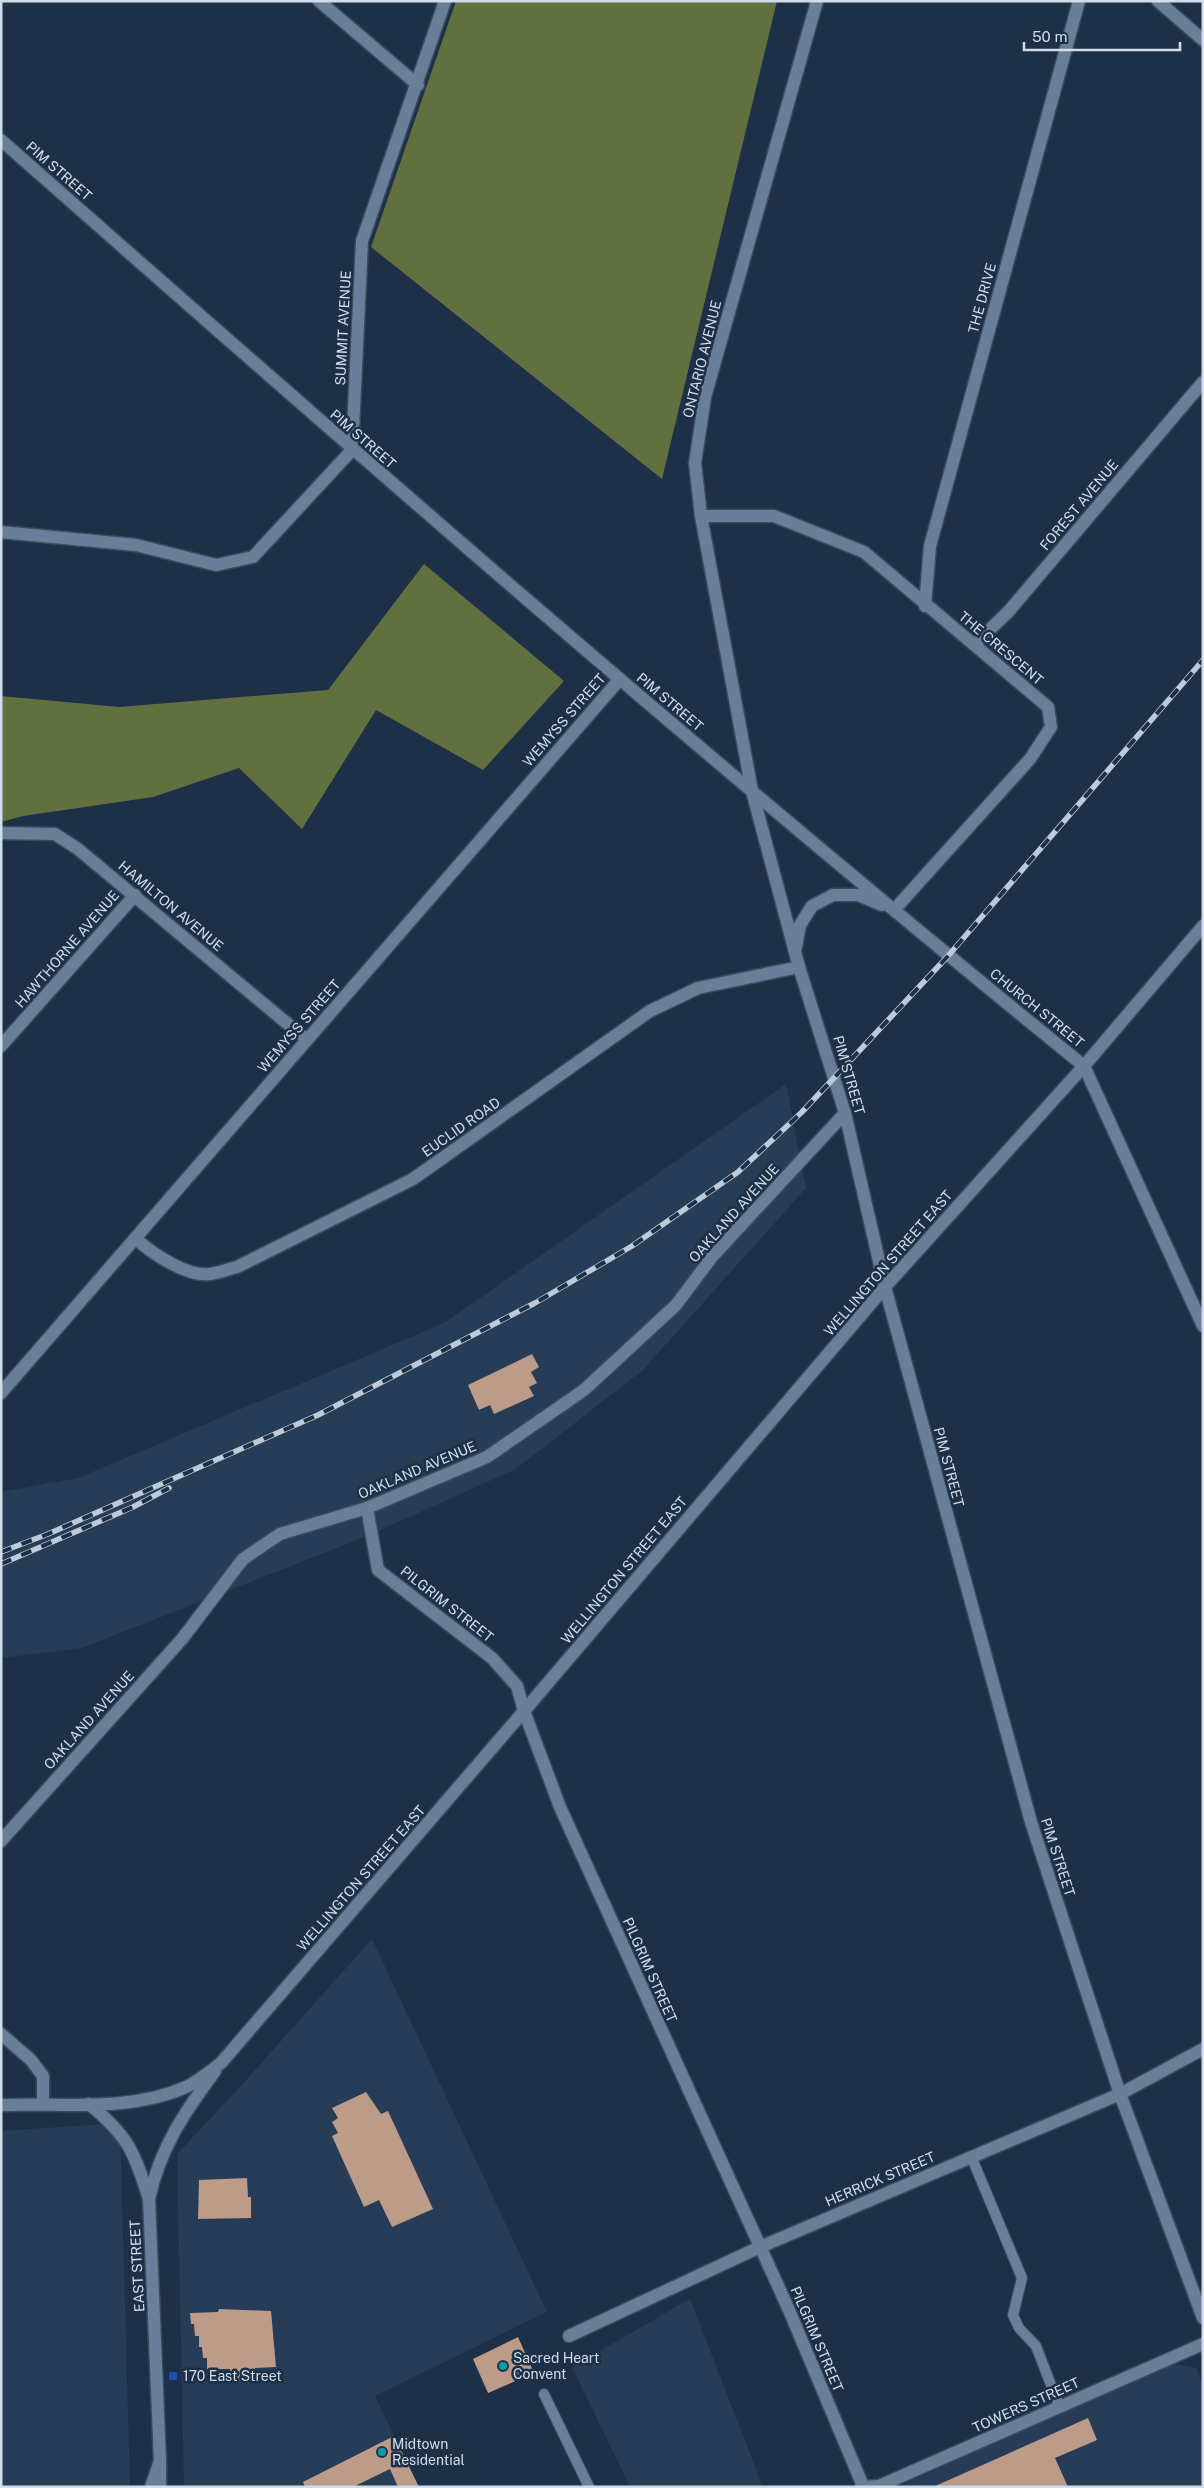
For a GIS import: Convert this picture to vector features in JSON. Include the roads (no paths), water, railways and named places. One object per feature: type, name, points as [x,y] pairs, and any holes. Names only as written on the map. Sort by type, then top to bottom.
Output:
[{"type":"street","points":[[319,1],[418,85]]},
{"type":"street","name":"SUMMIT AVENUE","points":[[352,450],[362,241],[418,85],[445,1]]},
{"type":"street","name":"ONTARIO AVENUE","points":[[752,791],[701,516],[695,463],[706,397],[817,1]]},
{"type":"street","name":"THE DRIVE","points":[[925,606],[930,546],[1079,1]]},
{"type":"street","points":[[1158,1],[1203,40]]},
{"type":"street","name":"PIM STREET","points":[[1,140],[352,450],[752,791],[799,967],[845,1113],[885,1287],[1030,1822],[1120,2094],[1203,2318]]},
{"type":"street","name":"FOREST AVENUE","points":[[975,644],[1009,611],[1203,382]]},
{"type":"street","points":[[1,532],[136,545],[216,565],[253,557],[352,450]]},
{"type":"street","name":"THE CRESCENT","points":[[701,516],[774,516],[864,552],[925,606],[975,644],[1048,707],[1052,727],[1030,759],[894,910]]},
{"type":"street","name":"WEMYSS STREET","points":[[1,1393],[620,679]]},
{"type":"street","name":"CHURCH STREET","points":[[752,791],[1084,1066],[1203,1326]]},
{"type":"street","name":"HAMILTON AVENUE","points":[[1,833],[55,834],[78,849],[307,1040]]},
{"type":"street","name":"HAWTHORNE AVENUE","points":[[1,1046],[135,895]]},
{"type":"street","points":[[795,952],[800,924],[812,906],[833,895],[858,895],[894,910]]},
{"type":"street","name":"WELLINGTON STREET EAST","points":[[1,2105],[89,2104],[152,2099],[188,2086],[221,2063],[524,1712],[885,1287],[1084,1066],[1203,926]]},
{"type":"street","name":"EUCLID ROAD","points":[[136,1239],[154,1254],[179,1267],[208,1275],[237,1267],[413,1179],[650,1012],[698,988],[799,967]]},
{"type":"street","name":"OAKLAND AVENUE","points":[[1,1841],[182,1639],[243,1559],[280,1534],[367,1508],[487,1457],[584,1390],[676,1305],[712,1257],[845,1113]]},
{"type":"street","name":"PILGRIM STREET","points":[[367,1508],[378,1570],[492,1658],[517,1686],[524,1712],[560,1807],[789,2310],[862,2486]]},
{"type":"street","points":[[1,2034],[31,2060],[43,2076],[43,2104]]},
{"type":"street","name":"HERRICK STREET","points":[[569,2336],[760,2248],[971,2156],[1120,2094],[1203,2049]]},
{"type":"street","name":"EAST STREET","points":[[160,2487],[149,2199],[155,2172],[174,2129],[221,2063]]},
{"type":"street","points":[[89,2104],[113,2124],[128,2144],[138,2164],[149,2199]]},
{"type":"street","name":"TOWERS STREET","points":[[862,2486],[879,2486],[1203,2344]]},
{"type":"street","points":[[152,2487],[160,2461]]},
{"type":"lane","points":[[971,2156],[1022,2278],[1012,2315],[1019,2328],[1036,2346],[1059,2406]]},
{"type":"lane","points":[[544,2394],[589,2487]]},
{"type":"railway","points":[[1,1552],[48,1534],[318,1415],[535,1303],[632,1246],[738,1172],[802,1112],[948,956],[1203,660]]},
{"type":"railway","points":[[1,1564],[133,1507],[169,1488]]},
{"type":"place","name":"Sacred Heart Convent","points":[[503,2366]]},
{"type":"place","name":"170 East Street","points":[[173,2376]]},
{"type":"place","name":"Midtown Residential","points":[[382,2452]]}]
